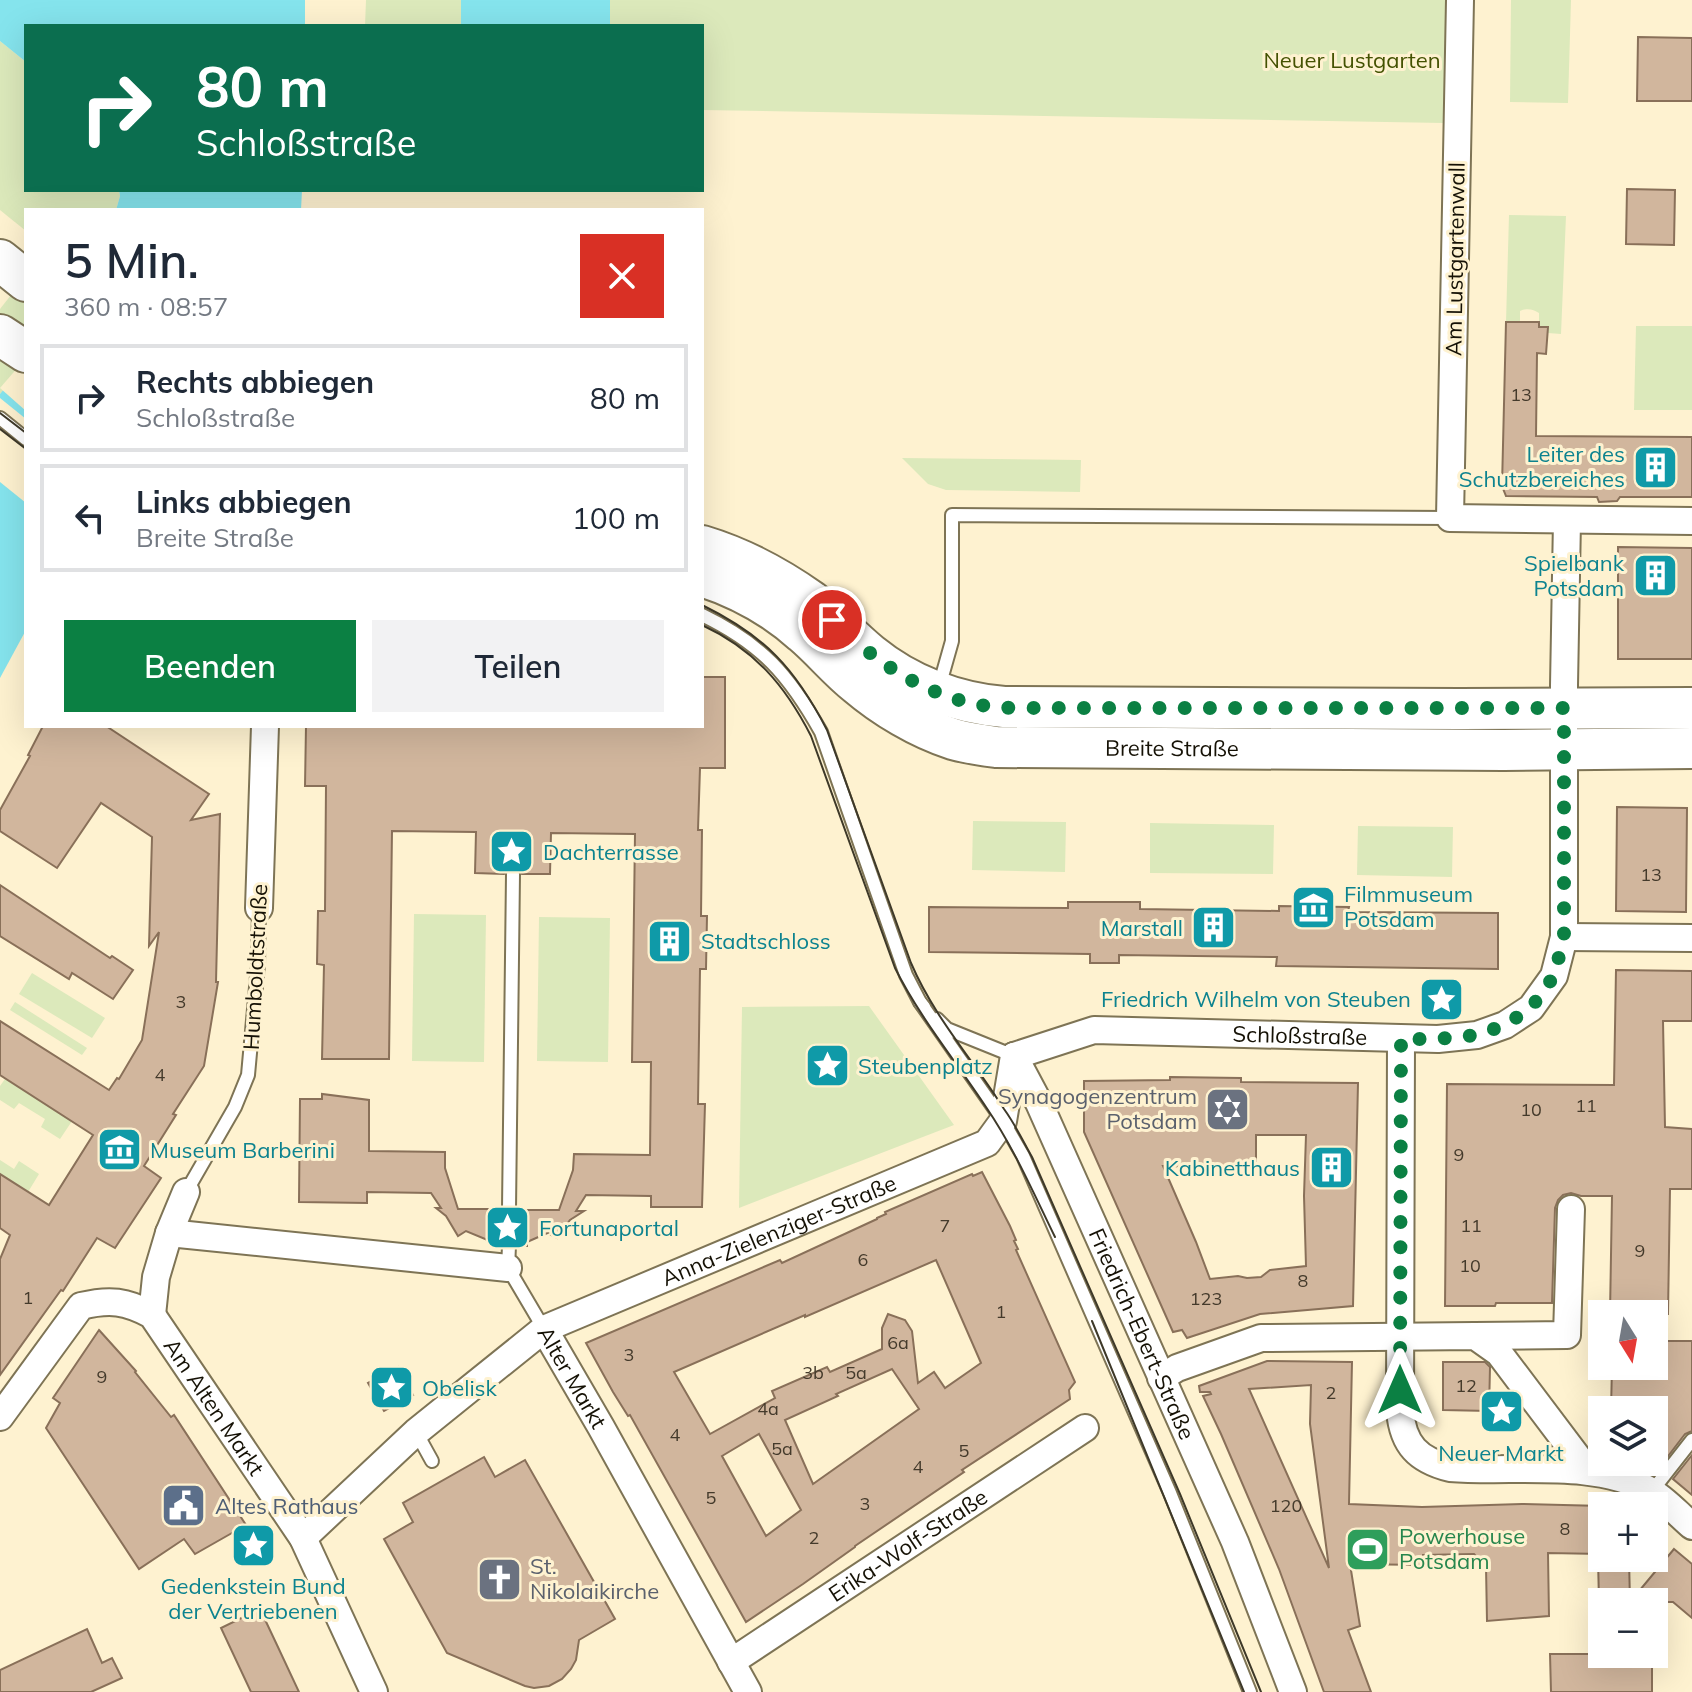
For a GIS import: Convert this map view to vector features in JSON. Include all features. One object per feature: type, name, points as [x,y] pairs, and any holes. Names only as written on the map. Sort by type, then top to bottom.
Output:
[{"type":"main road","points":[[0,335],[24,351]]},
{"type":"main road","name":"Breite Straße","points":[[704,547],[771,575],[814,603],[881,662],[914,682],[953,739],[996,747],[1692,748]]},
{"type":"main road","name":"Breite Straße","points":[[704,577],[760,601],[782,616],[878,700],[933,711],[980,705],[1692,708]]},
{"type":"street","name":"Am Lustgartenwall","points":[[1450,518],[1460,0]]},
{"type":"street","points":[[1450,518],[1692,521]]},
{"type":"street","name":"Schloßstraße","points":[[1014,1056],[1094,1030],[1438,1039],[1477,1035],[1505,1025],[1531,1008],[1554,976],[1564,937],[1567,520]]},
{"type":"street","name":"Humboldtstraße","points":[[259,908],[265,728]]},
{"type":"street","points":[[1564,937],[1692,938]]},
{"type":"street","points":[[1401,1039],[1401,1424],[1412,1447],[1427,1460],[1450,1468],[1588,1471]]},
{"type":"street","points":[[1003,1121],[1014,1056]]},
{"type":"street","name":"Friedrich-Ebert-Straße","points":[[1014,1056],[1039,1103],[1235,1542],[1293,1692]]},
{"type":"street","name":"Anna-Zielenziger-Straße","points":[[544,1329],[987,1143],[1003,1121]]},
{"type":"street","points":[[152,1315],[156,1277],[186,1192]]},
{"type":"street","points":[[1161,1378],[1177,1368],[1261,1338],[1567,1335],[1571,1209]]},
{"type":"street","points":[[169,1233],[508,1257]]},
{"type":"street","name":"Am Alten Markt","points":[[0,1417],[81,1306],[117,1302],[136,1306],[152,1315],[303,1538],[374,1692]]},
{"type":"street","name":"Alter Markt","points":[[303,1538],[416,1432],[544,1329],[748,1692]]},
{"type":"street","points":[[1475,1336],[1499,1353],[1588,1471]]},
{"type":"street","name":"Erika-Wolf-Straße","points":[[731,1662],[1085,1428]]},
{"type":"street","points":[[1616,1476],[1652,1491],[1692,1526]]},
{"type":"lane","points":[[0,418],[24,437]]},
{"type":"lane","points":[[933,711],[952,641],[952,515],[1450,518]]},
{"type":"lane","points":[[704,616],[727,627],[774,663],[807,707],[821,732],[906,975],[920,1002],[947,1029],[1014,1056]]},
{"type":"lane","points":[[509,1209],[513,874]]},
{"type":"lane","name":"Humboldtstraße","points":[[186,1192],[235,1107],[248,1075],[258,965],[259,908]]},
{"type":"lane","name":"Friedrich-Ebert-Straße","points":[[920,1002],[1003,1121],[1023,1156],[1170,1493],[1250,1692]]},
{"type":"lane","points":[[508,1257],[544,1329]]},
{"type":"lane","points":[[416,1432],[432,1461]]},
{"type":"lane","points":[[1652,1491],[1692,1440]]},
{"type":"green space","name":"Neuer Lustgarten","points":[[366,0],[1446,0],[1444,123],[704,110],[704,24],[365,24]]},
{"type":"green space","points":[[1511,0],[1571,0],[1568,103],[1510,102]]},
{"type":"green space","points":[[0,41],[24,60],[24,192],[119,192],[120,196],[117,208],[24,208],[24,229],[0,210]]},
{"type":"green space","points":[[1509,215],[1566,216],[1561,334],[1548,333],[1548,327],[1539,327],[1539,313],[1532,310],[1520,311],[1520,322],[1506,322]]},
{"type":"green space","points":[[24,279],[24,364],[0,394],[0,309]]},
{"type":"green space","points":[[1636,326],[1692,326],[1692,410],[1634,410]]},
{"type":"green space","points":[[902,458],[1081,460],[1080,492],[946,490],[928,484]]},
{"type":"green space","points":[[973,821],[1066,822],[1065,872],[972,870]]},
{"type":"green space","points":[[1150,823],[1274,825],[1273,874],[1150,873]]},
{"type":"green space","points":[[1358,826],[1453,827],[1452,877],[1357,875]]},
{"type":"green space","points":[[414,914],[486,915],[484,1062],[412,1061]]},
{"type":"green space","points":[[539,917],[610,918],[608,1062],[537,1061]]},
{"type":"green space","points":[[32,973],[105,1018],[92,1038],[19,994]]},
{"type":"green space","points":[[15,1002],[87,1048],[82,1055],[10,1010]]},
{"type":"green space","name":"Steubenplatz","points":[[869,1006],[954,1125],[739,1208],[742,1007]]},
{"type":"green space","points":[[5,1079],[72,1121],[60,1139],[41,1127],[45,1119],[19,1103],[14,1109],[0,1100],[0,1086]]},
{"type":"green space","points":[[0,1160],[14,1169],[19,1161],[39,1174],[28,1192],[0,1174]]},
{"type":"water","points":[[0,0],[305,0],[305,24],[24,24],[24,60],[0,41]]},
{"type":"water","points":[[461,0],[610,0],[610,24],[461,24]]},
{"type":"water","points":[[119,192],[302,192],[301,208],[117,208]]},
{"type":"water","points":[[24,364],[24,634],[0,678],[0,394]]},
{"type":"pier","points":[[24,360],[24,409],[0,388]]},
{"type":"pier","points":[[0,398],[24,417],[24,501],[0,482]]},
{"type":"building","points":[[1638,37],[1692,38],[1692,101],[1637,101]]},
{"type":"building","points":[[1627,189],[1675,190],[1674,245],[1626,244]]},
{"type":"building","points":[[1506,322],[1539,322],[1539,327],[1548,327],[1546,354],[1537,353],[1536,436],[1692,437],[1692,497],[1620,497],[1617,501],[1599,502],[1597,497],[1506,496],[1502,486]]},
{"type":"building","name":"Spielbank Potsdam","points":[[1618,547],[1692,548],[1692,659],[1618,659]]},
{"type":"building","name":"Stadtschloss","points":[[704,677],[725,677],[725,768],[700,768],[698,830],[702,830],[701,916],[707,916],[706,969],[700,969],[698,1104],[705,1104],[702,1207],[651,1207],[651,1196],[586,1195],[576,1211],[584,1211],[570,1220],[557,1238],[551,1235],[552,1231],[527,1242],[527,1246],[518,1246],[517,1241],[510,1237],[504,1238],[500,1246],[490,1246],[490,1241],[466,1231],[458,1236],[446,1216],[436,1208],[441,1208],[431,1193],[367,1192],[367,1203],[299,1202],[300,1099],[322,1099],[322,1094],[369,1100],[369,1151],[445,1152],[445,1168],[458,1209],[500,1209],[508,1218],[518,1210],[559,1210],[573,1170],[574,1154],[650,1155],[651,1062],[632,1062],[635,834],[551,833],[550,874],[522,874],[514,865],[508,867],[504,874],[475,873],[476,832],[392,831],[389,1059],[322,1059],[324,965],[317,964],[318,911],[325,911],[326,786],[305,786],[306,728],[704,728]]},
{"type":"building","points":[[42,728],[109,728],[209,794],[191,820],[220,814],[218,982],[204,1066],[144,1166],[161,1178],[115,1248],[97,1238],[63,1291],[0,1375],[0,1259],[10,1235],[0,1228],[0,1174],[49,1205],[93,1135],[0,1075],[0,1021],[109,1090],[142,1040],[159,932],[149,946],[152,837],[101,803],[57,868],[0,831],[0,810]]},
{"type":"building","points":[[1617,807],[1687,808],[1686,912],[1616,911]]},
{"type":"building","points":[[0,885],[133,970],[113,999],[72,973],[69,979],[0,936]]},
{"type":"building","name":"Marstall","points":[[1068,902],[1140,902],[1140,909],[1279,911],[1279,906],[1349,907],[1348,912],[1498,913],[1498,969],[1276,966],[1277,957],[1119,955],[1119,963],[1090,963],[1090,954],[929,952],[929,907],[1068,908]]},
{"type":"building","points":[[1616,970],[1692,971],[1692,1021],[1663,1021],[1665,1127],[1692,1129],[1692,1189],[1670,1189],[1668,1314],[1668,1300],[1610,1300],[1612,1196],[1571,1193],[1563,1195],[1555,1208],[1552,1303],[1445,1306],[1447,1084],[1614,1085]]},
{"type":"building","points":[[1170,1077],[1241,1078],[1241,1082],[1358,1083],[1353,1306],[1260,1314],[1187,1338],[1182,1330],[1173,1332],[1084,1132],[1084,1081],[1170,1080]],"holes":[[[1256,1135],[1306,1135],[1306,1266],[1270,1270],[1261,1277],[1210,1279],[1163,1166],[1256,1168]]]},
{"type":"building","points":[[982,1172],[1010,1226],[1016,1240],[1016,1250],[1075,1382],[1069,1390],[1070,1399],[962,1470],[964,1472],[746,1622],[586,1343],[780,1260],[782,1263],[877,1219],[885,1212]],"holes":[[[936,1260],[981,1363],[945,1388],[934,1372],[918,1383],[912,1331],[905,1320],[888,1314],[882,1328],[882,1349],[830,1372],[827,1367],[772,1391],[775,1398],[710,1434],[674,1372]],[[892,1369],[919,1409],[813,1484],[785,1420],[838,1396],[836,1394]],[[759,1434],[801,1510],[766,1536],[722,1456]]]},
{"type":"building","points":[[99,1330],[171,1417],[174,1415],[246,1525],[195,1554],[184,1539],[139,1569],[46,1428],[60,1403],[53,1398]]},
{"type":"building","points":[[1668,1341],[1692,1341],[1692,1431],[1685,1434],[1668,1456],[1668,1396],[1611,1396],[1612,1380],[1668,1380]]},
{"type":"building","points":[[1267,1361],[1352,1362],[1349,1504],[1422,1507],[1588,1506],[1588,1554],[1548,1553],[1549,1616],[1487,1621],[1486,1567],[1474,1554],[1423,1555],[1423,1565],[1350,1564],[1360,1626],[1348,1630],[1371,1692],[1324,1692],[1279,1569],[1203,1396],[1211,1394],[1200,1392],[1199,1386]],"holes":[[[1311,1385],[1310,1424],[1329,1568],[1249,1389]]]},
{"type":"building","points":[[1443,1362],[1485,1362],[1490,1367],[1489,1411],[1443,1410]]},
{"type":"building","points":[[398,1367],[413,1395],[384,1411],[368,1383]]},
{"type":"building","points":[[1692,1455],[1692,1495],[1673,1479]]},
{"type":"building","name":"St. Nikolaikirche","points":[[484,1457],[495,1477],[525,1460],[615,1619],[579,1640],[576,1660],[571,1669],[562,1679],[549,1686],[525,1686],[447,1653],[384,1539],[413,1522],[403,1503]]},
{"type":"building","points":[[1674,1549],[1692,1564],[1692,1618],[1673,1602],[1668,1602],[1668,1588],[1642,1588],[1655,1572],[1668,1572],[1668,1556]]},
{"type":"building","points":[[1598,1572],[1629,1572],[1630,1588],[1599,1588]]},
{"type":"building","points":[[260,1609],[299,1692],[251,1692],[221,1628]]},
{"type":"building","points":[[87,1629],[102,1663],[112,1658],[122,1678],[91,1692],[0,1692],[0,1670]]},
{"type":"building","points":[[1550,1654],[1588,1654],[1588,1668],[1652,1668],[1652,1692],[1551,1692]]},
{"type":"tram line","points":[[0,413],[24,431]]},
{"type":"tram line","points":[[0,429],[24,447]]},
{"type":"tram line","points":[[704,606],[744,629],[776,656],[803,689],[827,730],[920,983],[1008,1115],[1032,1157],[1180,1494],[1261,1692]]},
{"type":"tram line","points":[[704,626],[737,645],[766,670],[801,718],[811,736],[895,968],[927,1022],[1006,1138],[1055,1237]]},
{"type":"tram line","points":[[1092,1321],[1244,1692]]},
{"type":"place","name":"Leiter des Schutzbereiches","points":[[1656,467]]},
{"type":"place","name":"Spielbank Potsdam","points":[[1655,576]]},
{"type":"place","name":"Dachterrasse","points":[[512,852]]},
{"type":"place","name":"Filmmuseum Potsdam","points":[[1313,907]]},
{"type":"place","name":"Marstall","points":[[1214,928]]},
{"type":"place","name":"Stadtschloss","points":[[670,941]]},
{"type":"place","name":"Friedrich Wilhelm von Steuben","points":[[1442,999]]},
{"type":"place","name":"Steubenplatz","points":[[827,1066]]},
{"type":"place","name":"Synagogenzentrum Potsdam","points":[[1228,1109]]},
{"type":"place","name":"Museum Barberini","points":[[119,1150]]},
{"type":"place","name":"Kabinetthaus","points":[[1331,1168]]},
{"type":"place","name":"Fortunaportal","points":[[508,1228]]},
{"type":"place","name":"Obelisk","points":[[391,1388]]},
{"type":"place","name":"Neuer Markt","points":[[1501,1412]]},
{"type":"place","name":"Altes Rathaus","points":[[184,1506]]},
{"type":"place","name":"Gedenkstein Bund der Vertriebenen","points":[[253,1545]]},
{"type":"place","name":"Powerhouse Potsdam","points":[[1368,1549]]},
{"type":"place","name":"St. Nikolaikirche","points":[[499,1579]]},
{"type":"route","points":[[832,620],[892,670],[938,692],[980,705],[1061,708],[1564,708],[1564,937],[1554,976],[1531,1008],[1505,1025],[1477,1035],[1401,1039],[1400,1390]]}]
